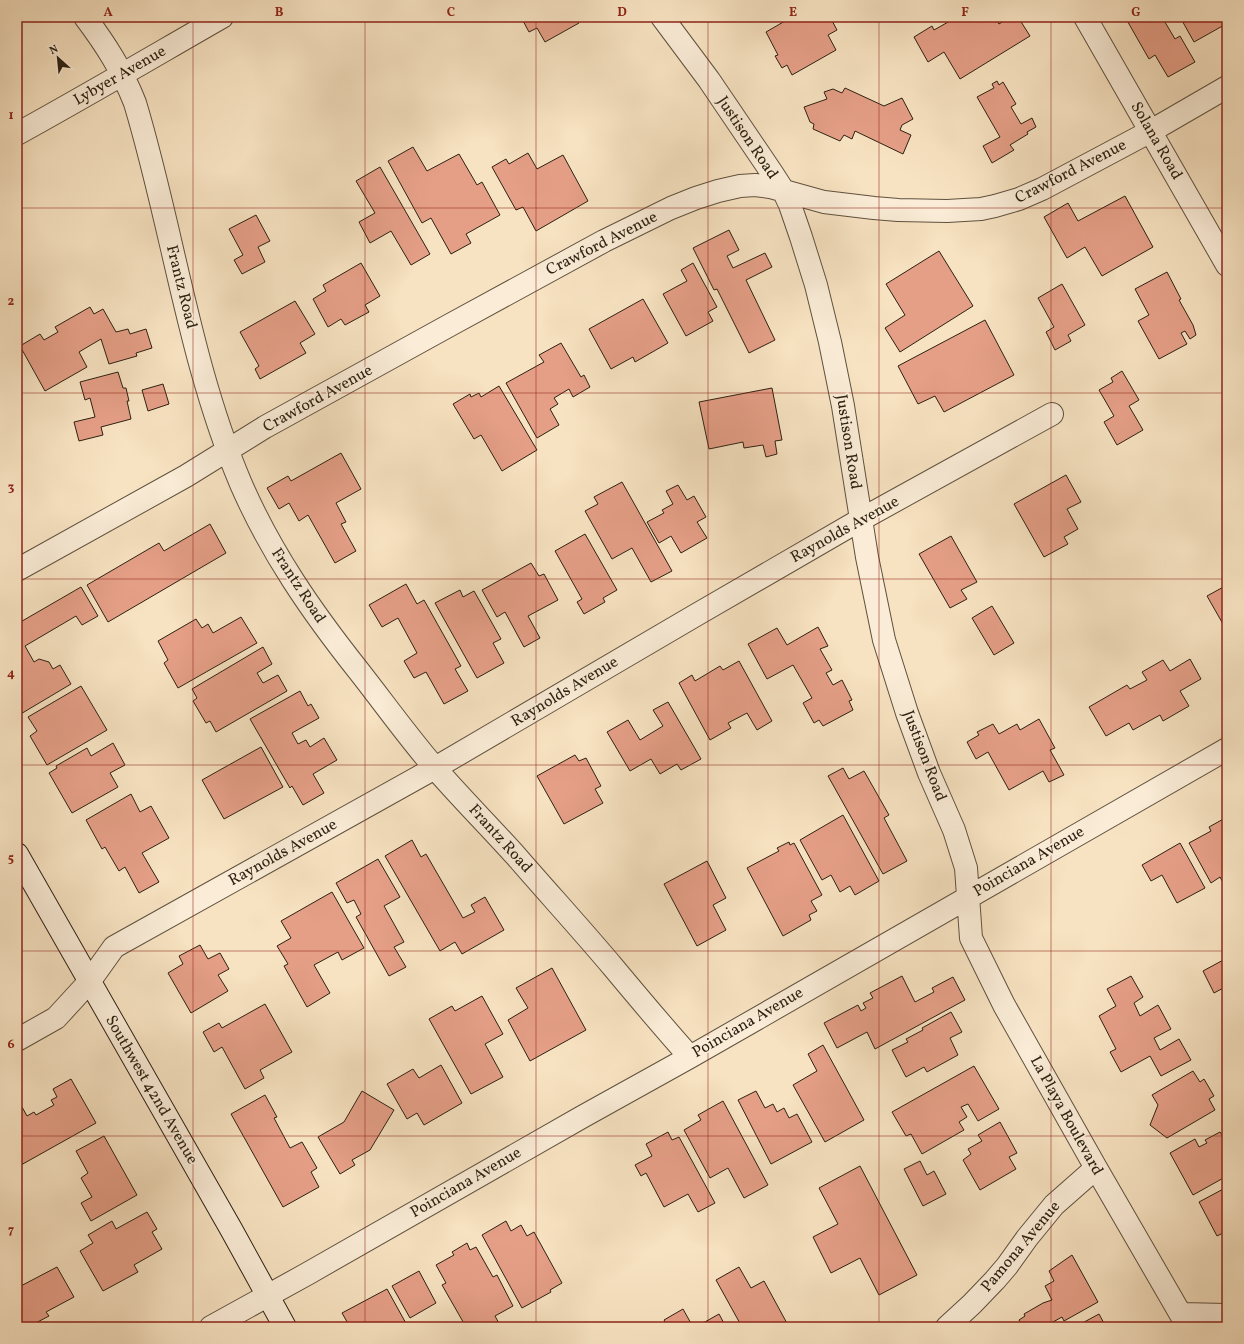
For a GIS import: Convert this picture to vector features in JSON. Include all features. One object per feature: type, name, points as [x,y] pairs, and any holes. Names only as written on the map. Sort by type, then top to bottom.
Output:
[{"type":"street","name":"Frantz Road","points":[[85,17],[107,47],[123,74],[130,90],[139,117],[210,396],[240,482],[273,549],[304,600],[338,646],[435,768],[524,866],[690,1057]]},
{"type":"street","name":"Lybyer Avenue","points":[[17,134],[222,17]]},
{"type":"street","name":"Justison Road","points":[[662,17],[709,80],[783,190],[790,205],[810,262],[830,342],[843,406],[860,520],[884,640],[902,699],[923,757],[958,842],[966,868],[968,896]]},
{"type":"street","name":"Solana Road","points":[[1085,17],[1227,265]]},
{"type":"street","name":"Crawford Avenue","points":[[17,570],[186,476],[272,424],[450,325],[604,241],[671,208],[711,193],[740,186],[755,185],[783,190],[824,202],[898,210],[947,211],[981,209],[1010,203],[1031,195],[1151,132],[1227,87]]},
{"type":"street","name":"Raynolds Avenue","points":[[17,1040],[56,1018],[89,982],[114,947],[435,768],[860,520],[1052,414]]},
{"type":"street","name":"Poinciana Avenue","points":[[211,1327],[690,1057],[968,896],[1227,749]]},
{"type":"street","name":"Southwest 42nd Avenue","points":[[17,854],[227,1222],[285,1327]]},
{"type":"street","name":"La Playa Boulevard","points":[[968,896],[971,938],[1004,1005],[1184,1321]]},
{"type":"street","name":"Pamona Avenue","points":[[947,1327],[996,1280],[1054,1205],[1096,1168]]},
{"type":"street","points":[[1184,1321],[1227,1315]]},
{"type":"building","points":[[521,17],[578,17],[579,23],[545,42],[537,28],[529,32]]},
{"type":"building","points":[[745,17],[755,17],[748,21]]},
{"type":"building","points":[[792,17],[830,17],[837,30],[828,35],[836,50],[792,75],[787,65],[782,68],[775,56],[778,55],[766,32]]},
{"type":"building","points":[[957,17],[985,17],[987,21],[995,17],[999,24],[1010,17],[1018,17],[1030,36],[960,79],[944,52],[928,62],[914,37],[932,26],[934,30]]},
{"type":"building","points":[[1125,17],[1162,17],[1175,39],[1180,36],[1195,62],[1168,77],[1155,55],[1149,59]]},
{"type":"building","points":[[1180,17],[1225,17],[1223,18],[1226,24],[1194,42]]},
{"type":"building","points":[[997,81],[999,85],[1003,82],[1016,104],[1011,107],[1021,124],[1032,118],[1036,127],[1027,132],[1028,134],[1010,145],[1014,150],[992,163],[983,146],[1000,137],[977,97],[994,88],[992,84]]},
{"type":"building","points":[[845,88],[884,106],[902,98],[913,119],[902,125],[900,130],[911,135],[903,154],[855,131],[852,139],[844,135],[840,141],[813,129],[814,124],[810,122],[804,107],[827,99],[824,92],[833,89],[842,93]]},
{"type":"building","points":[[413,147],[427,171],[459,154],[477,185],[482,182],[500,215],[466,234],[471,243],[451,254],[431,218],[422,223],[388,161]]},
{"type":"building","points":[[528,153],[537,169],[563,155],[588,201],[536,231],[523,207],[516,210],[492,167],[506,159],[509,164]]},
{"type":"building","points":[[380,167],[430,254],[411,265],[391,231],[370,243],[359,222],[375,213],[356,181]]},
{"type":"building","points":[[1125,196],[1153,247],[1102,276],[1085,247],[1067,258],[1044,217],[1068,203],[1078,221]]},
{"type":"building","points":[[256,215],[270,241],[258,247],[265,262],[242,274],[234,260],[243,255],[229,229]]},
{"type":"building","points":[[729,230],[739,250],[727,256],[733,268],[765,253],[772,267],[746,280],[775,340],[749,353],[717,289],[714,290],[693,248]]},
{"type":"building","points":[[939,251],[973,306],[900,352],[885,328],[905,315],[886,284]]},
{"type":"building","points":[[361,263],[380,296],[365,305],[369,312],[345,325],[341,319],[328,327],[313,299],[326,291],[323,285]]},
{"type":"building","points":[[693,263],[717,307],[708,312],[713,321],[686,336],[663,294],[687,281],[681,270]]},
{"type":"building","points":[[1167,272],[1181,299],[1179,300],[1193,325],[1196,335],[1190,339],[1185,331],[1181,333],[1187,344],[1159,359],[1138,321],[1149,315],[1135,289]]},
{"type":"building","points":[[1062,284],[1085,325],[1068,335],[1071,341],[1055,350],[1046,332],[1054,327],[1038,298]]},
{"type":"building","points":[[643,299],[668,343],[635,362],[633,357],[611,369],[589,329]]},
{"type":"building","points":[[295,301],[315,334],[300,343],[306,353],[260,379],[255,369],[259,366],[240,332]]},
{"type":"building","points":[[90,307],[94,314],[103,309],[116,332],[128,329],[130,334],[146,329],[152,348],[136,353],[137,356],[109,364],[101,339],[79,352],[87,367],[45,391],[20,346],[40,334],[44,340],[58,332],[55,327]]},
{"type":"building","points":[[985,320],[1014,375],[944,412],[935,396],[918,404],[898,366]]},
{"type":"building","points":[[561,343],[581,377],[584,375],[590,387],[573,397],[569,389],[554,398],[558,404],[550,409],[559,425],[537,438],[506,383],[544,362],[539,355]]},
{"type":"building","points":[[1122,371],[1139,400],[1129,406],[1143,430],[1117,445],[1104,422],[1114,416],[1099,390],[1113,382],[1111,378]]},
{"type":"building","points":[[118,372],[123,388],[126,388],[131,419],[101,427],[103,435],[79,441],[74,422],[95,417],[90,398],[85,400],[80,382]]},
{"type":"building","points":[[163,384],[169,404],[148,411],[142,390]]},
{"type":"building","points":[[499,386],[537,450],[502,471],[481,435],[474,439],[453,404],[470,394],[471,397],[479,393],[481,397]]},
{"type":"building","points":[[772,388],[782,440],[775,441],[777,454],[766,457],[763,445],[744,448],[743,442],[709,449],[699,402]]},
{"type":"building","points":[[341,453],[361,489],[336,503],[346,522],[341,524],[356,551],[335,563],[308,515],[299,521],[289,503],[279,509],[267,488],[288,476],[291,481]]},
{"type":"building","points":[[1066,475],[1081,502],[1067,509],[1078,529],[1064,537],[1068,544],[1044,557],[1014,504]]},
{"type":"building","points":[[622,482],[672,571],[651,582],[632,548],[612,559],[585,511],[598,504],[594,497]]},
{"type":"building","points":[[678,485],[687,500],[694,496],[706,517],[697,522],[707,538],[681,553],[671,536],[659,543],[647,522],[664,513],[662,510],[673,504],[666,491]]},
{"type":"building","points":[[210,524],[226,553],[108,622],[87,585],[159,543],[164,551]]},
{"type":"building","points":[[585,534],[617,590],[603,598],[605,602],[584,614],[577,602],[582,599],[555,551]]},
{"type":"building","points":[[951,536],[977,582],[961,590],[967,599],[950,608],[919,554]]},
{"type":"building","points":[[531,563],[539,576],[544,574],[558,600],[528,616],[540,638],[524,647],[505,612],[497,617],[482,590]]},
{"type":"building","points":[[406,584],[417,604],[424,600],[461,666],[455,669],[468,691],[444,704],[426,672],[414,678],[404,661],[417,653],[398,618],[382,627],[369,605]]},
{"type":"building","points":[[1227,585],[1227,631],[1207,596]]},
{"type":"building","points":[[81,587],[98,616],[82,625],[76,616],[25,646],[34,662],[39,659],[49,662],[53,669],[60,665],[71,684],[19,715],[17,713],[17,624]]},
{"type":"building","points":[[460,590],[463,597],[474,591],[501,639],[493,643],[504,663],[477,678],[435,603]]},
{"type":"building","points":[[992,606],[1014,643],[994,655],[972,618]]},
{"type":"building","points":[[241,617],[257,643],[178,688],[164,663],[168,660],[158,641],[196,619],[202,628],[208,624],[213,633]]},
{"type":"building","points":[[818,627],[828,646],[820,649],[832,670],[826,673],[833,685],[842,680],[852,700],[849,701],[853,710],[823,726],[819,720],[814,723],[803,703],[812,698],[793,665],[767,679],[748,644],[777,628],[787,645]]},
{"type":"building","points":[[263,647],[272,664],[257,673],[263,683],[278,675],[287,691],[216,732],[210,721],[206,723],[193,701],[197,698],[192,689]]},
{"type":"building","points":[[1190,659],[1201,679],[1180,691],[1189,706],[1163,721],[1160,715],[1133,730],[1129,723],[1106,736],[1089,707],[1127,685],[1130,689],[1147,680],[1142,672],[1163,660],[1170,671]]},
{"type":"building","points":[[739,661],[772,721],[757,730],[747,713],[728,723],[731,728],[710,740],[679,683],[692,675],[695,681],[720,666],[723,670]]},
{"type":"building","points":[[81,686],[107,730],[47,765],[30,736],[37,731],[28,717]]},
{"type":"building","points":[[300,691],[308,706],[311,704],[319,718],[292,733],[298,744],[306,740],[310,747],[324,738],[337,760],[313,774],[324,793],[303,805],[292,786],[290,788],[250,719]]},
{"type":"building","points":[[668,702],[701,759],[681,770],[677,764],[660,774],[651,759],[630,771],[607,732],[628,720],[640,740],[663,726],[653,710]]},
{"type":"building","points":[[1039,719],[1055,748],[1050,750],[1064,775],[1049,782],[1043,771],[1009,790],[988,752],[976,759],[967,742],[979,735],[977,732],[993,724],[999,734],[1017,724],[1020,730]]},
{"type":"building","points":[[113,743],[125,765],[110,773],[118,787],[72,813],[49,773],[57,768],[56,766],[87,748],[91,756]]},
{"type":"building","points":[[261,747],[283,787],[224,819],[202,780]]},
{"type":"building","points":[[575,755],[579,761],[586,758],[601,786],[595,789],[603,803],[564,824],[537,776]]},
{"type":"building","points":[[843,768],[849,779],[864,771],[889,815],[884,818],[907,861],[883,874],[828,776]]},
{"type":"building","points":[[131,794],[140,812],[151,806],[169,838],[142,853],[159,882],[139,893],[125,867],[119,871],[105,847],[102,849],[86,820]]},
{"type":"building","points":[[843,815],[879,881],[855,895],[850,886],[840,892],[831,875],[822,880],[800,840]]},
{"type":"building","points":[[1227,817],[1227,890],[1220,877],[1211,883],[1189,843],[1211,831],[1209,827]]},
{"type":"building","points":[[412,840],[421,857],[426,854],[463,918],[475,912],[471,905],[485,897],[504,930],[462,954],[455,942],[440,951],[385,856]]},
{"type":"building","points":[[789,842],[790,845],[794,843],[822,895],[811,901],[817,911],[809,915],[811,920],[783,936],[747,868],[779,851],[777,848]]},
{"type":"building","points":[[1180,843],[1205,888],[1177,903],[1162,875],[1151,881],[1142,865]]},
{"type":"building","points":[[378,859],[400,897],[384,906],[404,942],[394,947],[406,967],[389,976],[356,917],[361,914],[354,900],[347,903],[336,883]]},
{"type":"building","points":[[707,861],[726,898],[713,905],[726,930],[697,946],[664,884]]},
{"type":"building","points":[[332,892],[364,948],[342,960],[338,952],[314,965],[330,993],[307,1007],[284,966],[288,964],[277,946],[291,938],[281,921]]},
{"type":"building","points":[[200,945],[208,959],[220,953],[229,969],[218,975],[228,991],[191,1013],[168,973],[183,964],[179,956]]},
{"type":"building","points":[[1227,958],[1227,986],[1214,993],[1203,971]]},
{"type":"building","points":[[552,968],[586,1030],[530,1061],[508,1020],[528,1008],[516,988]]},
{"type":"building","points":[[902,976],[915,1002],[934,992],[932,988],[953,977],[965,1000],[875,1049],[867,1032],[837,1048],[824,1023],[858,1005],[861,1011],[866,1008],[863,1003],[873,998],[870,993]]},
{"type":"building","points":[[1131,976],[1143,997],[1134,1003],[1140,1016],[1158,1005],[1171,1029],[1154,1038],[1160,1050],[1179,1039],[1191,1060],[1161,1076],[1150,1056],[1121,1072],[1110,1052],[1116,1049],[1099,1016],[1116,1006],[1107,989]]},
{"type":"building","points":[[482,996],[503,1034],[485,1044],[503,1077],[471,1094],[429,1019],[452,1006],[455,1011]]},
{"type":"building","points":[[265,1004],[292,1052],[260,1070],[264,1078],[245,1089],[222,1047],[214,1052],[203,1032],[219,1023],[222,1028]]},
{"type":"building","points":[[951,1012],[962,1032],[950,1038],[958,1055],[927,1072],[924,1067],[906,1077],[892,1050],[908,1042],[906,1039],[923,1030],[922,1028]]},
{"type":"building","points":[[823,1045],[864,1120],[825,1142],[793,1085],[817,1071],[808,1054]]},
{"type":"building","points":[[441,1065],[462,1103],[424,1125],[417,1113],[407,1119],[387,1084],[413,1069],[419,1078]]},
{"type":"building","points":[[974,1066],[999,1109],[978,1121],[968,1104],[961,1107],[967,1117],[959,1122],[964,1130],[922,1154],[911,1134],[906,1136],[892,1112]]},
{"type":"building","points":[[1193,1071],[1200,1082],[1204,1079],[1214,1096],[1209,1099],[1215,1110],[1167,1138],[1150,1125],[1158,1105],[1152,1095]]},
{"type":"building","points":[[71,1079],[96,1123],[21,1165],[17,1157],[17,1110],[22,1107],[27,1116],[34,1112],[36,1115],[54,1105],[51,1100],[57,1097],[53,1089]]},
{"type":"building","points":[[362,1091],[394,1110],[370,1150],[352,1160],[355,1165],[340,1174],[318,1137],[344,1122]]},
{"type":"building","points":[[756,1091],[765,1108],[773,1104],[777,1112],[784,1108],[789,1118],[797,1114],[812,1142],[771,1164],[738,1100]]},
{"type":"building","points":[[265,1095],[277,1117],[274,1118],[290,1148],[302,1142],[317,1168],[311,1172],[319,1187],[283,1207],[231,1114]]},
{"type":"building","points":[[723,1101],[768,1185],[744,1198],[728,1168],[710,1178],[684,1130],[701,1120],[698,1115]]},
{"type":"building","points":[[1227,1117],[1227,1128],[1222,1120]]},
{"type":"building","points":[[1000,1122],[1017,1153],[1009,1157],[1016,1169],[980,1190],[963,1160],[971,1154],[968,1149],[982,1141],[978,1135]]},
{"type":"building","points":[[668,1132],[672,1140],[679,1137],[715,1203],[698,1212],[688,1194],[664,1207],[646,1173],[641,1176],[635,1165],[652,1156],[646,1144]]},
{"type":"building","points":[[1220,1132],[1224,1138],[1227,1136],[1227,1176],[1193,1195],[1170,1153],[1195,1139],[1199,1147],[1207,1143],[1205,1140]]},
{"type":"building","points":[[104,1136],[137,1195],[91,1221],[81,1203],[92,1197],[81,1178],[88,1173],[76,1151]]},
{"type":"building","points":[[920,1161],[927,1175],[934,1171],[946,1194],[923,1206],[904,1169]]},
{"type":"building","points":[[860,1166],[917,1275],[879,1295],[860,1258],[831,1273],[813,1237],[838,1224],[819,1188]]},
{"type":"building","points":[[1227,1187],[1227,1231],[1217,1236],[1199,1202]]},
{"type":"building","points":[[147,1212],[157,1229],[152,1232],[162,1249],[134,1265],[138,1272],[103,1291],[80,1251],[93,1243],[88,1235],[112,1221],[116,1229]]},
{"type":"building","points":[[506,1221],[511,1231],[521,1225],[527,1236],[534,1232],[562,1283],[550,1290],[551,1292],[522,1308],[482,1235]]},
{"type":"building","points":[[467,1243],[470,1250],[476,1247],[493,1277],[497,1275],[513,1306],[495,1316],[501,1327],[466,1327],[442,1285],[446,1283],[436,1265],[454,1255],[452,1252]]},
{"type":"building","points":[[1072,1255],[1098,1302],[1064,1321],[1062,1317],[1044,1327],[1023,1327],[1019,1320],[1025,1316],[1024,1314],[1043,1303],[1052,1300],[1045,1286],[1054,1281],[1049,1271]]},
{"type":"building","points":[[57,1267],[74,1297],[46,1312],[49,1316],[28,1327],[17,1327],[17,1288]]},
{"type":"building","points":[[739,1267],[751,1288],[764,1281],[789,1327],[742,1327],[716,1280]]},
{"type":"building","points":[[419,1271],[436,1303],[410,1318],[392,1286]]},
{"type":"building","points":[[387,1289],[408,1327],[350,1327],[342,1313]]},
{"type":"building","points":[[683,1309],[693,1327],[668,1327],[664,1320]]},
{"type":"building","points":[[719,1314],[726,1327],[696,1327]]},
{"type":"building","points":[[1099,1314],[1106,1327],[1075,1327]]}]
